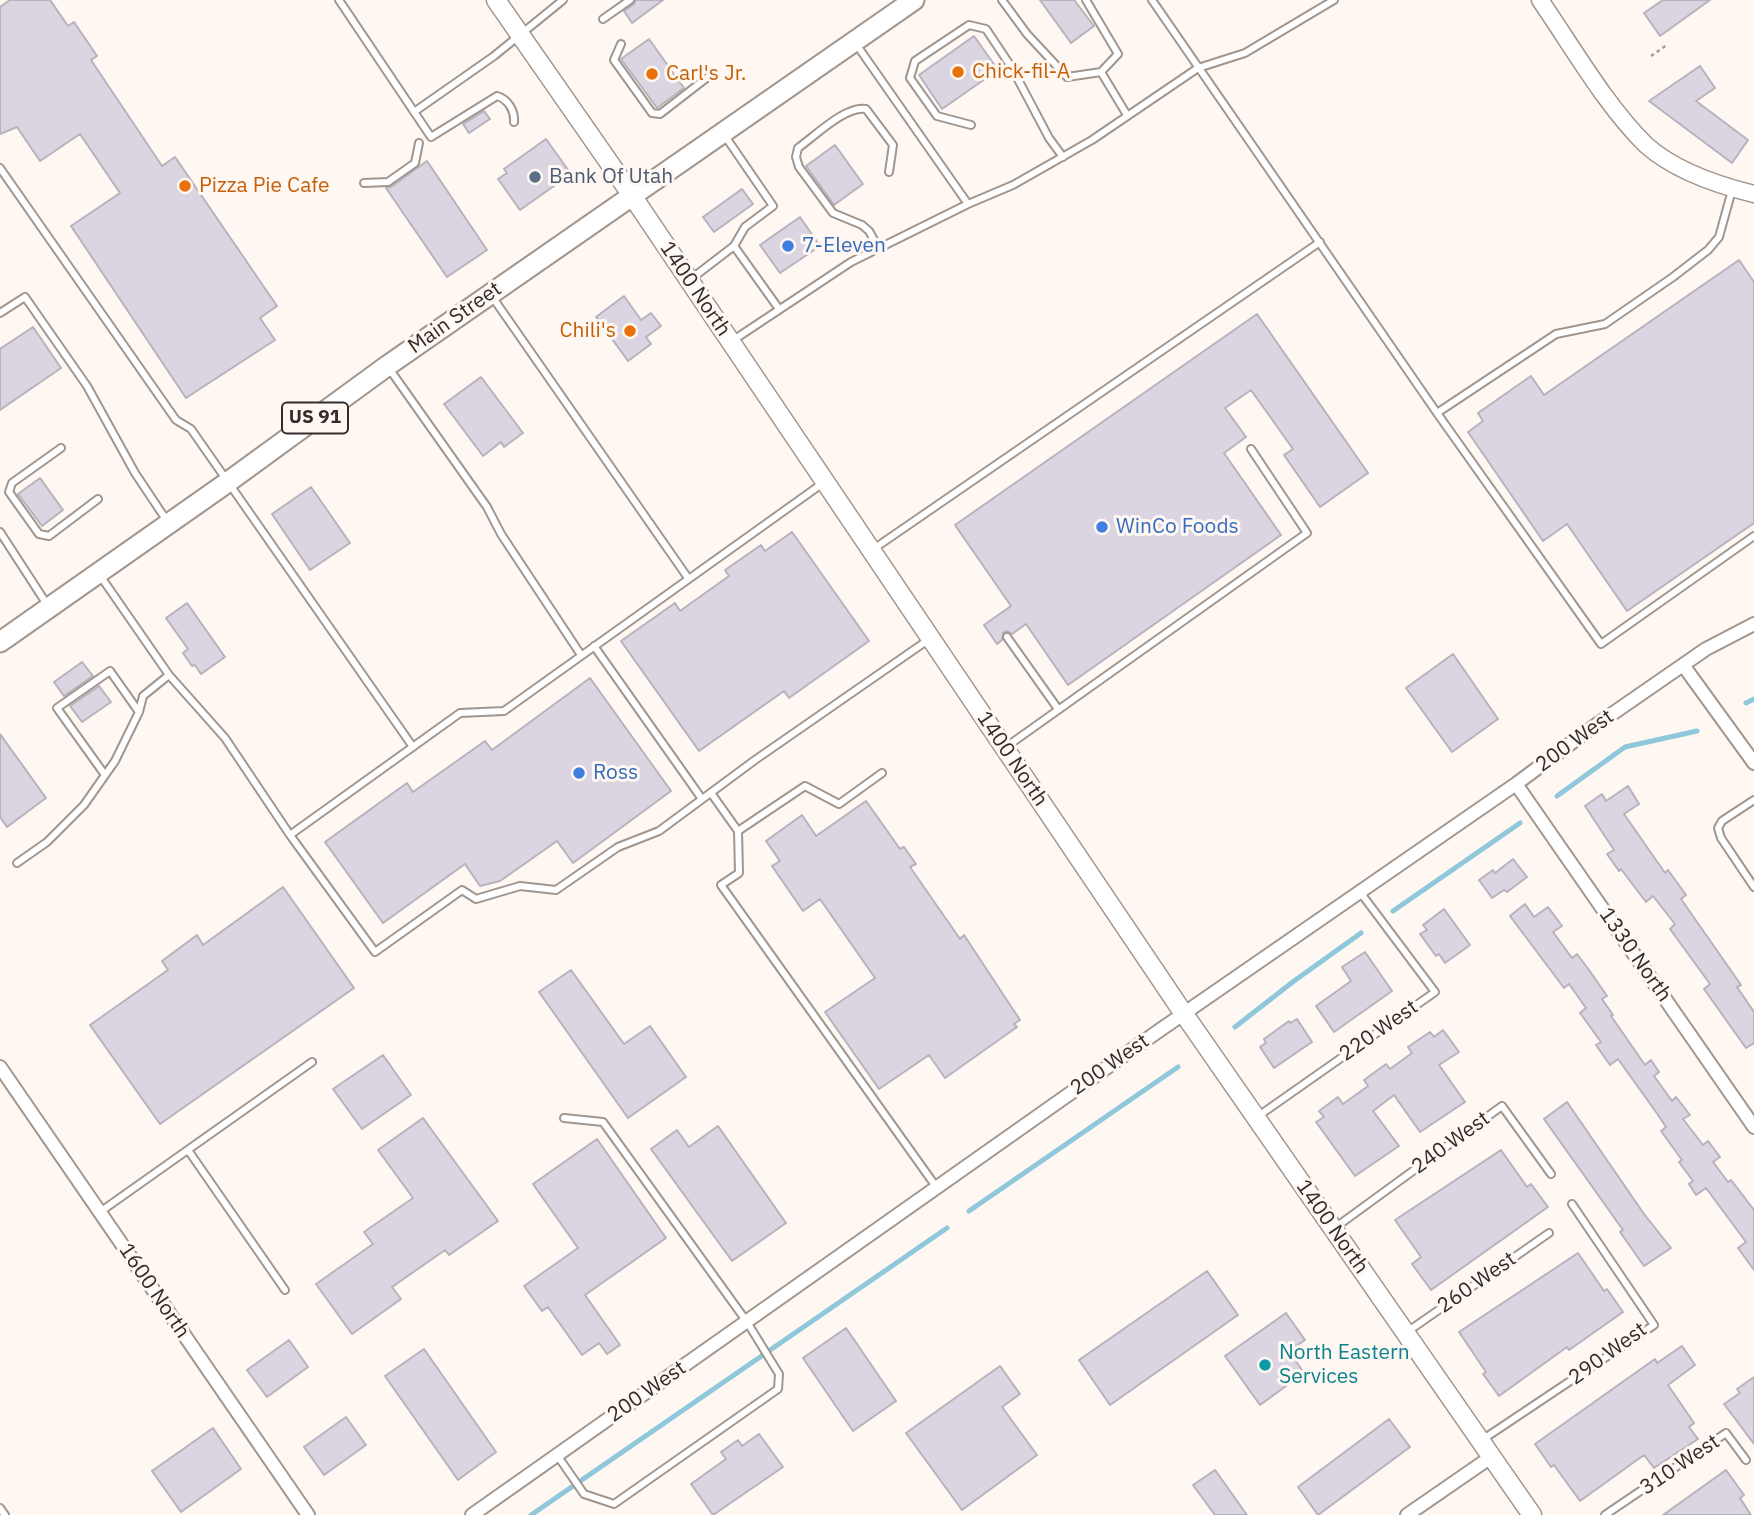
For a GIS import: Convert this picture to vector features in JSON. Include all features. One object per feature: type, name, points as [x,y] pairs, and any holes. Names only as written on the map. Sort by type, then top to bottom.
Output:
[{"type":"main road","name":"1400 North","points":[[496,0],[631,194],[1184,1014],[1532,1515]]},
{"type":"main road","name":"Main Street","points":[[0,642],[631,194],[915,0]]},
{"type":"street","points":[[1540,0],[1618,114],[1648,146],[1689,173],[1754,194]]},
{"type":"street","name":"200 West","points":[[472,1515],[1516,784],[1586,732],[1706,649],[1754,624]]},
{"type":"street","points":[[1683,665],[1754,763]]},
{"type":"street","name":"1330 North","points":[[1516,784],[1754,1127]]},
{"type":"street","name":"1600 North","points":[[0,1067],[308,1515]]},
{"type":"street","points":[[1407,1515],[1491,1457]]},
{"type":"lane","points":[[339,0],[432,137],[497,96],[504,98],[515,114],[514,122]]},
{"type":"lane","points":[[414,112],[520,35],[563,0]]},
{"type":"lane","points":[[603,19],[630,0]]},
{"type":"lane","points":[[1002,0],[1027,34],[1067,77],[1101,72],[1118,54],[1086,0]]},
{"type":"lane","points":[[1152,0],[1437,413],[1601,644],[1754,536]]},
{"type":"lane","points":[[731,342],[851,262],[968,204],[1013,185],[1063,157],[1198,68],[1245,53],[1322,2],[1334,0]]},
{"type":"lane","points":[[971,125],[937,116],[910,78],[915,61],[969,25],[986,29],[1012,68],[1049,138],[1063,157]]},
{"type":"lane","points":[[854,42],[968,204]]},
{"type":"lane","points":[[621,44],[614,60],[652,113],[660,114],[713,73]]},
{"type":"lane","points":[[1101,72],[1128,115]]},
{"type":"lane","points":[[880,249],[862,225],[833,213],[799,167],[796,157],[798,148],[848,111],[866,109],[893,145],[889,172]]},
{"type":"lane","points":[[689,281],[734,246],[745,227],[774,206],[722,132]]},
{"type":"lane","points":[[364,183],[388,182],[415,163],[419,143]]},
{"type":"lane","points":[[0,168],[176,420],[191,429],[413,747]]},
{"type":"lane","points":[[1437,413],[1556,334],[1605,324],[1709,250],[1719,237],[1732,188]]},
{"type":"lane","points":[[871,551],[1320,242]]},
{"type":"lane","points":[[734,246],[779,309]]},
{"type":"lane","points":[[490,294],[688,578]]},
{"type":"lane","points":[[0,313],[25,297],[87,386],[135,473],[169,523]]},
{"type":"lane","points":[[387,366],[487,507],[501,534],[581,655]]},
{"type":"lane","points":[[61,448],[12,483],[9,492],[38,534],[49,536],[98,499]]},
{"type":"lane","points":[[1004,748],[1307,533],[1251,449]]},
{"type":"lane","points":[[290,835],[460,713],[504,711],[825,482]]},
{"type":"lane","points":[[0,532],[50,608]]},
{"type":"lane","points":[[99,573],[169,675],[225,737],[290,835],[375,952],[462,890],[476,899],[520,886],[556,890],[618,847],[659,831],[930,638]]},
{"type":"lane","points":[[1007,637],[1058,709]]},
{"type":"lane","points":[[594,646],[702,799]]},
{"type":"lane","points":[[105,775],[57,708],[110,671],[139,712]]},
{"type":"lane","points":[[17,863],[47,842],[84,805],[115,761],[139,712],[143,696],[169,675]]},
{"type":"lane","points":[[738,831],[805,786],[839,804],[882,773]]},
{"type":"lane","points":[[711,793],[738,831],[739,873],[721,885],[937,1188]]},
{"type":"lane","points":[[1754,800],[1722,821],[1718,828],[1721,838],[1754,887]]},
{"type":"lane","name":"220 West","points":[[1256,1118],[1434,992],[1360,892]]},
{"type":"lane","points":[[100,1212],[312,1062]]},
{"type":"lane","name":"240 West","points":[[1333,1229],[1502,1107],[1551,1174]]},
{"type":"lane","points":[[557,1455],[584,1494],[614,1504],[778,1389],[779,1374],[747,1322],[603,1122],[564,1118]]},
{"type":"lane","points":[[187,1150],[285,1290]]},
{"type":"lane","name":"290 West","points":[[1481,1441],[1654,1325],[1572,1204]]},
{"type":"lane","name":"260 West","points":[[1406,1334],[1549,1233]]},
{"type":"lane","name":"310 West","points":[[1605,1515],[1726,1433],[1746,1460]]},
{"type":"lane","points":[[0,1508],[5,1515]]},
{"type":"path","points":[[1651,56],[1668,44]]},
{"type":"building","points":[[10,0],[50,0],[68,26],[74,22],[97,56],[91,60],[162,166],[175,157],[277,306],[260,318],[275,340],[186,398],[71,226],[120,193],[80,134],[40,161],[17,127],[0,134],[0,7]]},
{"type":"building","points":[[636,0],[663,0],[632,23],[624,11]]},
{"type":"building","points":[[1040,0],[1074,0],[1094,26],[1071,43]]},
{"type":"building","points":[[1663,0],[1710,0],[1660,36],[1644,13]]},
{"type":"building","name":"Chick-fil-A","points":[[974,36],[998,70],[942,109],[919,75]]},
{"type":"building","name":"Carl's Jr.","points":[[649,39],[684,88],[657,108],[621,59]]},
{"type":"building","points":[[1700,66],[1715,88],[1696,101],[1748,140],[1732,163],[1649,101]]},
{"type":"building","points":[[484,111],[490,119],[469,133],[463,124]]},
{"type":"building","name":"Bank Of Utah","points":[[546,139],[571,174],[520,210],[498,179],[507,173],[504,169]]},
{"type":"building","points":[[835,145],[863,184],[834,205],[806,166]]},
{"type":"building","points":[[427,161],[487,250],[447,277],[386,188]]},
{"type":"building","name":"7-Eleven","points":[[742,189],[753,204],[714,232],[703,217]]},
{"type":"building","points":[[800,217],[820,246],[780,273],[760,245]]},
{"type":"building","points":[[1739,260],[1754,282],[1754,523],[1627,611],[1567,524],[1543,541],[1468,432],[1483,421],[1478,413],[1531,376],[1544,395]]},
{"type":"building","name":"Chili's","points":[[624,296],[641,320],[651,313],[661,326],[646,337],[651,344],[628,361],[596,317]]},
{"type":"building","points":[[1257,314],[1368,473],[1320,507],[1284,455],[1293,449],[1251,390],[1225,408],[1246,437],[1224,453],[1281,535],[1068,685],[1026,624],[1012,634],[1007,631],[1003,633],[1002,640],[997,644],[984,625],[1011,606],[955,525]]},
{"type":"building","points":[[33,327],[61,368],[0,410],[0,349]]},
{"type":"building","points":[[481,377],[523,433],[504,447],[501,442],[483,456],[444,404]]},
{"type":"building","points":[[40,478],[63,510],[42,526],[18,494]]},
{"type":"building","points":[[311,487],[350,543],[310,570],[272,514]]},
{"type":"building","points":[[792,532],[869,641],[789,698],[784,691],[699,751],[621,641],[675,603],[680,611],[729,576],[725,570],[761,545],[765,551]]},
{"type":"building","points":[[187,603],[225,657],[201,674],[183,653],[188,649],[166,618]]},
{"type":"building","points":[[1453,654],[1498,719],[1452,752],[1406,688]]},
{"type":"building","points":[[82,662],[93,676],[64,696],[54,682]]},
{"type":"building","points":[[590,678],[671,791],[573,863],[557,841],[500,881],[480,886],[465,864],[383,923],[325,842],[407,783],[413,792],[485,741],[492,750]]},
{"type":"building","points":[[99,686],[111,702],[82,722],[70,706]]},
{"type":"building","points":[[0,734],[46,798],[7,827],[0,817]]},
{"type":"building","points":[[1628,786],[1639,804],[1624,814],[1665,873],[1668,870],[1686,895],[1681,899],[1741,985],[1737,987],[1754,1012],[1754,1043],[1746,1048],[1704,989],[1710,984],[1670,929],[1675,924],[1653,896],[1646,902],[1621,869],[1619,871],[1607,854],[1614,850],[1585,806],[1602,794],[1606,801]]},
{"type":"building","points":[[866,801],[900,849],[904,847],[916,864],[910,867],[960,939],[964,935],[1020,1020],[1014,1024],[1017,1027],[945,1078],[929,1055],[879,1089],[825,1012],[875,978],[820,899],[803,911],[772,866],[780,861],[766,841],[802,815],[816,836]]},
{"type":"building","points":[[1513,859],[1527,877],[1507,892],[1504,890],[1492,898],[1479,880],[1493,870],[1495,873]]},
{"type":"building","points":[[283,887],[354,988],[160,1124],[90,1025],[168,970],[162,961],[197,935],[203,945]]},
{"type":"building","points":[[1525,904],[1534,917],[1548,907],[1562,926],[1553,932],[1572,958],[1577,954],[1589,970],[1607,996],[1602,999],[1613,1015],[1611,1016],[1645,1065],[1651,1060],[1659,1072],[1654,1076],[1672,1101],[1676,1097],[1690,1115],[1683,1119],[1703,1145],[1708,1141],[1720,1157],[1713,1162],[1754,1210],[1754,1270],[1738,1248],[1746,1242],[1706,1188],[1696,1195],[1689,1184],[1693,1181],[1661,1131],[1666,1127],[1656,1112],[1618,1059],[1610,1065],[1596,1045],[1601,1042],[1580,1013],[1586,1008],[1569,984],[1564,988],[1510,916]]},
{"type":"building","points":[[1444,909],[1470,945],[1445,963],[1439,954],[1436,956],[1420,934],[1427,930],[1423,925]]},
{"type":"building","points":[[1365,952],[1392,991],[1334,1032],[1316,1006],[1351,981],[1342,967]]},
{"type":"building","points":[[571,970],[624,1044],[650,1026],[686,1077],[628,1118],[539,992]]},
{"type":"building","points":[[1297,1019],[1312,1042],[1274,1068],[1260,1047],[1266,1043],[1264,1039],[1289,1021],[1290,1023]]},
{"type":"building","points":[[1443,1030],[1459,1052],[1439,1065],[1465,1102],[1420,1132],[1394,1095],[1373,1111],[1399,1146],[1355,1176],[1316,1122],[1324,1117],[1319,1111],[1338,1097],[1343,1104],[1368,1086],[1364,1080],[1386,1064],[1390,1069],[1412,1053],[1408,1047],[1430,1032],[1434,1037]]},
{"type":"building","points":[[383,1055],[411,1095],[362,1129],[333,1089]]},
{"type":"building","points":[[1567,1102],[1644,1214],[1671,1248],[1644,1266],[1620,1232],[1623,1230],[1544,1119]]},
{"type":"building","points":[[423,1118],[498,1221],[449,1255],[445,1250],[392,1287],[401,1299],[352,1334],[316,1284],[373,1244],[364,1232],[413,1198],[378,1150]]},
{"type":"building","points":[[718,1126],[786,1223],[732,1261],[651,1149],[677,1130],[689,1147]]},
{"type":"building","points":[[597,1139],[666,1238],[585,1295],[620,1345],[607,1354],[599,1343],[582,1355],[548,1307],[542,1311],[524,1286],[578,1248],[533,1184]]},
{"type":"building","points":[[1501,1150],[1527,1187],[1531,1184],[1548,1207],[1431,1290],[1412,1264],[1421,1257],[1395,1220]]},
{"type":"building","points":[[1578,1253],[1604,1291],[1607,1289],[1623,1312],[1569,1350],[1567,1347],[1499,1396],[1459,1332]]},
{"type":"building","points":[[1207,1271],[1238,1315],[1110,1405],[1079,1360]]},
{"type":"building","name":"North Eastern Services","points":[[1286,1313],[1305,1340],[1289,1351],[1304,1373],[1260,1405],[1225,1356]]},
{"type":"building","points":[[846,1328],[896,1401],[853,1431],[803,1358]]},
{"type":"building","points":[[289,1340],[308,1367],[267,1397],[247,1370]]},
{"type":"building","points":[[1682,1346],[1695,1365],[1668,1385],[1694,1423],[1689,1427],[1698,1439],[1654,1468],[1644,1455],[1580,1501],[1535,1444],[1655,1359],[1657,1363]]},
{"type":"building","points":[[424,1349],[496,1452],[458,1480],[385,1376]]},
{"type":"building","points":[[1000,1366],[1020,1394],[1002,1407],[1037,1455],[962,1510],[906,1433]]},
{"type":"building","points":[[1754,1377],[1754,1444],[1724,1404],[1740,1393],[1737,1389]]},
{"type":"building","points":[[346,1417],[366,1445],[324,1475],[304,1447]]},
{"type":"building","points":[[1389,1419],[1410,1447],[1318,1515],[1298,1487]]},
{"type":"building","points":[[213,1428],[241,1469],[181,1512],[152,1471]]},
{"type":"building","points":[[759,1434],[783,1467],[713,1515],[691,1484],[726,1459],[721,1452],[738,1440],[742,1446]]},
{"type":"building","points":[[1215,1470],[1247,1515],[1215,1515],[1193,1485]]},
{"type":"building","points":[[1726,1470],[1744,1495],[1740,1498],[1751,1515],[1663,1515]]},
{"type":"waterway","points":[[1746,703],[1754,699]]},
{"type":"waterway","points":[[1557,796],[1625,747],[1697,731]]},
{"type":"waterway","points":[[1393,911],[1520,823]]},
{"type":"waterway","points":[[1235,1027],[1361,933]]},
{"type":"waterway","points":[[969,1211],[1178,1067]]},
{"type":"waterway","points":[[531,1515],[947,1228]]},
{"type":"place","name":"Chick-fil-A","points":[[958,72]]},
{"type":"place","name":"Carl's Jr.","points":[[652,74]]},
{"type":"place","name":"Bank Of Utah","points":[[535,177]]},
{"type":"place","name":"Pizza Pie Cafe","points":[[185,186]]},
{"type":"place","name":"7-Eleven","points":[[788,246]]},
{"type":"place","name":"Chili's","points":[[630,331]]},
{"type":"place","name":"WinCo Foods","points":[[1102,527]]},
{"type":"place","name":"Ross","points":[[579,773]]},
{"type":"place","name":"North Eastern Services","points":[[1265,1365]]}]
